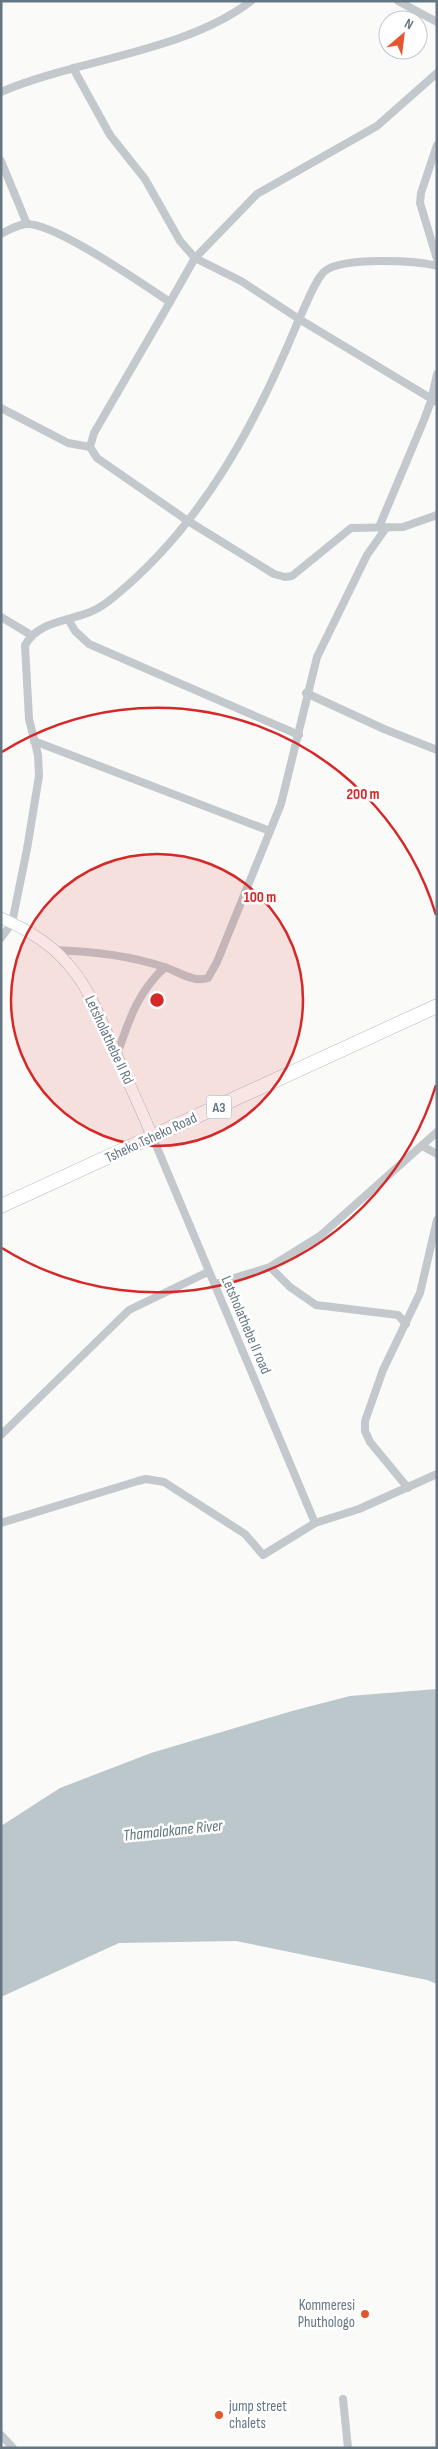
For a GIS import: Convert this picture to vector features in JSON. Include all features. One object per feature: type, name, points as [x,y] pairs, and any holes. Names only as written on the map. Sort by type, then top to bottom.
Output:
[{"type":"highway","name":"Tsheko Tsheko Road","points":[[1,1206],[153,1138],[437,1006]]},
{"type":"street","points":[[1,92],[42,76],[186,35],[228,17],[251,1]]},
{"type":"street","points":[[398,1],[437,22]]},
{"type":"street","points":[[72,68],[110,135],[145,180],[180,241],[195,258],[241,281],[348,350],[410,384],[434,402]]},
{"type":"street","points":[[90,447],[94,433],[195,258],[257,194],[377,126],[437,73]]},
{"type":"street","points":[[437,145],[421,193],[420,203],[437,259]]},
{"type":"street","points":[[1,162],[27,224]]},
{"type":"street","points":[[1,234],[27,224],[46,230],[86,248],[170,302]]},
{"type":"street","points":[[1,938],[7,921],[39,776],[38,755],[29,719],[24,656],[25,645],[31,635],[51,623],[92,612],[113,597],[146,568],[188,521],[210,493],[228,465],[275,376],[299,319],[321,276],[332,266],[411,260],[437,266]]},
{"type":"street","points":[[53,950],[102,953],[165,967],[194,979],[208,978],[217,962],[280,804],[298,735],[306,693],[317,657],[340,606],[382,527],[434,402],[437,374]]},
{"type":"street","points":[[1,408],[68,443],[90,447],[97,458],[188,521],[274,574],[285,578],[299,572],[351,528],[403,527],[437,515]]},
{"type":"street","points":[[1,616],[31,635]]},
{"type":"street","points":[[68,619],[75,631],[88,644],[298,735]]},
{"type":"street","points":[[306,693],[384,729],[437,750]]},
{"type":"street","points":[[34,741],[270,831]]},
{"type":"street","name":"Letsholathebe II Rd","points":[[7,921],[43,941],[67,962],[93,1001],[153,1138]]},
{"type":"street","points":[[117,1055],[136,1001],[153,978],[165,967]]},
{"type":"street","points":[[215,1284],[270,1267],[320,1236],[437,1132]]},
{"type":"street","name":"Letsholathebe II road","points":[[153,1138],[315,1523]]},
{"type":"street","points":[[422,1146],[437,1154]]},
{"type":"street","points":[[408,1488],[370,1442],[364,1431],[365,1421],[383,1370],[420,1293],[437,1220]]},
{"type":"street","points":[[270,1267],[290,1288],[316,1305],[398,1315],[406,1324]]},
{"type":"street","points":[[1,1435],[121,1317],[141,1304],[208,1272]]},
{"type":"street","points":[[1,1523],[146,1479],[164,1482],[224,1520],[245,1534],[263,1555],[315,1523],[354,1511],[437,1474]]},
{"type":"street","points":[[344,2399],[348,2448]]},
{"type":"street","points":[[1,2435],[13,2448]]},
{"type":"water","name":"Thamalakane River","points":[[437,1689],[437,1984],[427,1980],[236,1941],[119,1943],[1,1997],[1,1826],[60,1788],[151,1753],[292,1711],[350,1696]]},
{"type":"place","name":"Kommeresi Phuthologo","points":[[365,2314]]},
{"type":"place","name":"jump street chalets","points":[[219,2415]]}]
